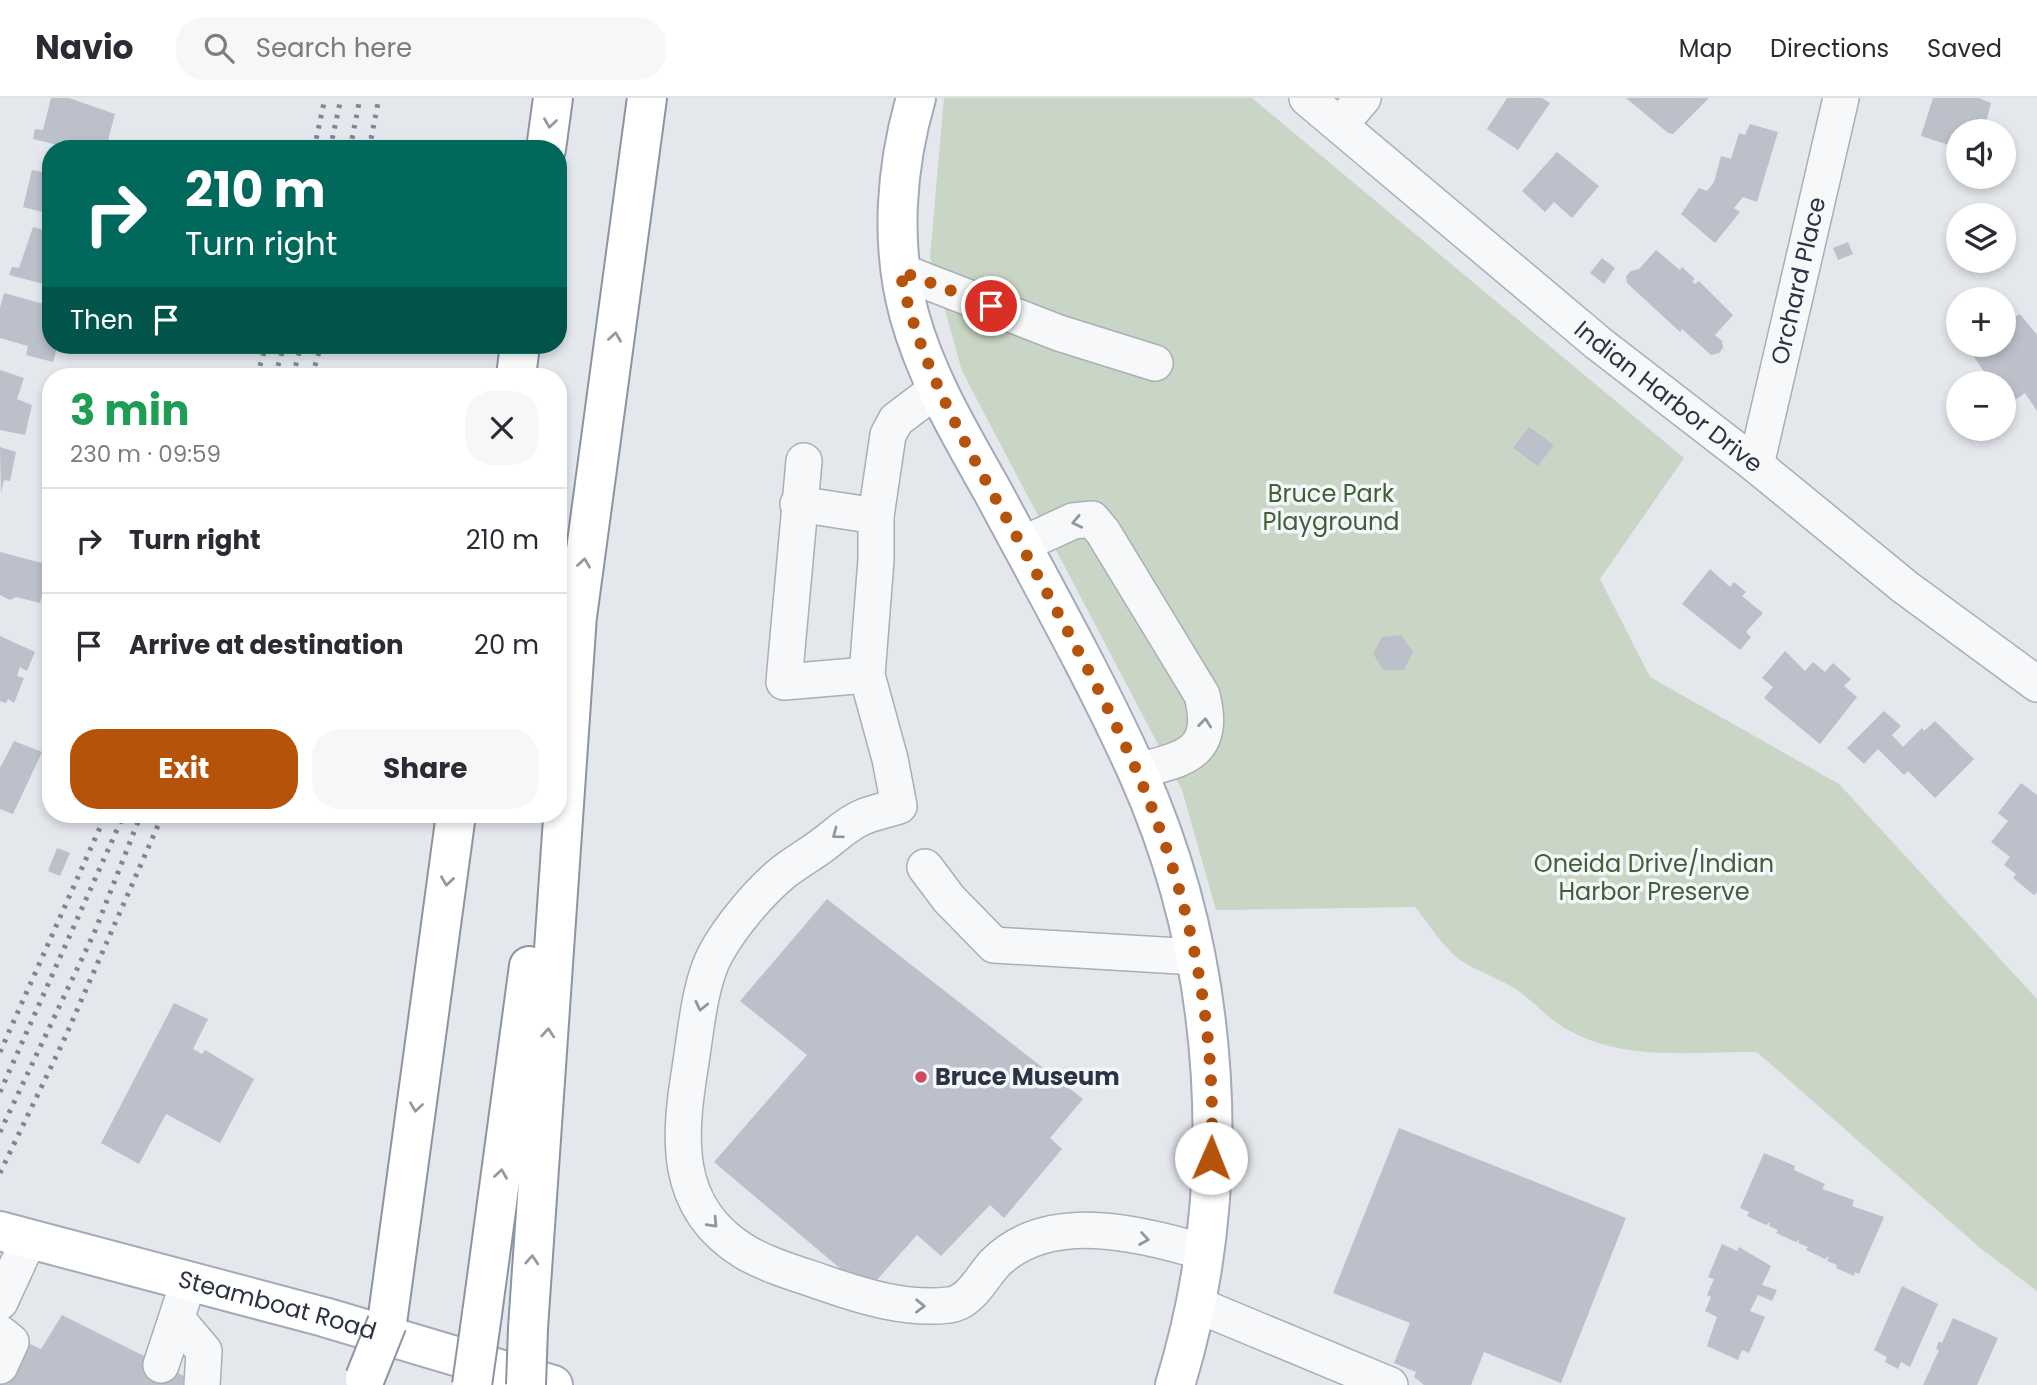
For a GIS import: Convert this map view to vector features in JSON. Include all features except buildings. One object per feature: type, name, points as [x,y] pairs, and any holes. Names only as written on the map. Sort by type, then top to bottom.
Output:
[{"type":"main road","points":[[547,140],[553,98]]},
{"type":"main road","points":[[567,687],[647,98]]},
{"type":"main road","points":[[916,98],[906,131],[900,180],[900,271],[909,313],[937,389],[1137,771],[1154,813],[1196,957],[1210,1074],[1212,1137],[1203,1252],[1195,1304],[1175,1385]]},
{"type":"main road","points":[[567,761],[577,615]]},
{"type":"main road","points":[[371,1383],[389,1305],[455,823]]},
{"type":"main road","points":[[472,1385],[549,823]]},
{"type":"main road","points":[[526,1385],[563,823]]},
{"type":"main road","name":"Steamboat Road","points":[[14,1235],[189,1280],[553,1385]]},
{"type":"street","name":"Indian Harbor Drive","points":[[1307,98],[1598,343],[1756,465],[1905,587],[2037,684]]},
{"type":"street","points":[[1339,125],[1363,98]]},
{"type":"street","name":"Orchard Place","points":[[1756,465],[1841,98]]},
{"type":"street","points":[[900,271],[1059,333],[1155,363]]},
{"type":"street","points":[[937,389],[895,420],[888,435],[876,516],[876,560],[867,675],[890,759],[899,806],[863,817],[779,875],[723,940],[712,960],[700,1005],[684,1105],[681,1148],[687,1182],[709,1222],[744,1251],[774,1265],[856,1294],[913,1306],[953,1305],[974,1290],[994,1264],[1017,1244],[1063,1233],[1085,1229],[1203,1252]]},
{"type":"street","points":[[804,461],[798,504],[784,682],[867,675]]},
{"type":"street","points":[[798,504],[876,516]]},
{"type":"street","points":[[1021,545],[1073,521],[1093,519],[1104,532],[1202,695],[1208,719],[1201,744],[1180,760],[1137,771]]},
{"type":"street","points":[[925,867],[949,899],[994,945],[1196,957]]},
{"type":"street","points":[[0,1302],[14,1235]]},
{"type":"street","points":[[162,1365],[189,1280]]},
{"type":"street","points":[[1195,1304],[1390,1385]]},
{"type":"street","points":[[177,1319],[204,1351],[202,1385]]},
{"type":"street","points":[[0,1333],[11,1342],[0,1367]]},
{"type":"green space","name":"Bruce Park Playground","points":[[944,98],[1252,98],[1684,458],[1600,579],[1650,677],[1839,784],[2037,999],[2037,1291],[1979,1247],[1757,1052],[1658,1053],[1609,1046],[1586,1038],[1557,1023],[1517,990],[1460,960],[1415,907],[1216,910],[1182,790],[962,371],[930,257]]},
{"type":"railway","points":[[316,140],[325,98]]},
{"type":"railway","points":[[332,140],[341,98]]},
{"type":"railway","points":[[352,140],[360,98]]},
{"type":"railway","points":[[371,140],[379,98]]},
{"type":"railway","points":[[259,368],[263,354]]},
{"type":"railway","points":[[277,368],[281,354]]},
{"type":"railway","points":[[295,368],[299,354]]},
{"type":"railway","points":[[314,368],[318,354]]},
{"type":"railway","points":[[0,1052],[102,823]]},
{"type":"railway","points":[[0,1092],[120,823]]},
{"type":"railway","points":[[0,1132],[95,931],[137,823]]},
{"type":"railway","points":[[0,1173],[63,1042],[159,823]]},
{"type":"place","name":"Bruce Museum","points":[[921,1077]]},
{"type":"route","points":[[991,306],[900,271],[909,313],[937,389],[1100,695],[1154,813],[1196,957],[1210,1074],[1211,1158]]},
{"type":"park label","name":"Oneida Drive/Indian Harbor Preserve","points":[[1654,878]]}]
